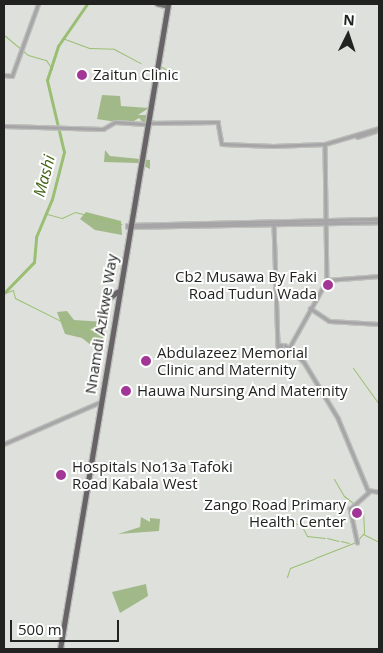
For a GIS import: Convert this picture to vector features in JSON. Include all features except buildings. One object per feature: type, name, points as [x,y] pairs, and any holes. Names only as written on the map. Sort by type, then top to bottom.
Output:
[{"type":"highway","name":"Nnamdi Azikwe Way","points":[[59,649],[166,4]]},
{"type":"highway","name":"Nnamdi Azikwe Way","points":[[59,649],[128,226]]},
{"type":"highway","points":[[109,298],[116,292]]},
{"type":"main road","points":[[157,4],[166,4]]},
{"type":"street","points":[[4,75],[12,76],[38,4]]},
{"type":"street","points":[[4,126],[63,129],[218,122],[222,144],[325,144],[379,129]]},
{"type":"street","points":[[285,346],[327,280],[325,144]]},
{"type":"street","points":[[128,226],[326,223],[379,220]]},
{"type":"street","points":[[274,224],[277,340],[304,362],[338,418],[369,492]]},
{"type":"street","points":[[327,280],[379,276]]},
{"type":"street","points":[[310,308],[329,321],[379,324]]},
{"type":"street","points":[[4,444],[98,403]]},
{"type":"street","points":[[357,541],[350,513],[354,503],[369,492],[379,492]]},
{"type":"green space","points":[[102,95],[120,96],[121,106],[149,108],[138,115],[152,115],[152,120],[168,124],[147,127],[139,118],[129,124],[97,119]]},
{"type":"green space","points":[[105,150],[110,156],[150,160],[150,169],[137,163],[104,162]]},
{"type":"green space","points":[[86,212],[121,221],[122,235],[95,230],[80,219]]},
{"type":"green space","points":[[67,311],[74,320],[106,322],[101,353],[82,338],[65,334],[57,312]]},
{"type":"green space","points":[[141,517],[150,522],[150,518],[160,519],[159,531],[118,534],[140,527]]},
{"type":"green space","points":[[146,584],[148,596],[120,613],[112,592]]},
{"type":"waterway","name":"Mashi","points":[[4,293],[34,262],[36,237],[52,199],[64,152],[47,80],[58,46],[87,4]]},
{"type":"waterway","points":[[4,35],[28,55],[46,60],[52,69]]},
{"type":"waterway","points":[[62,38],[89,48],[114,49],[140,63]]},
{"type":"waterway","points":[[162,67],[175,75]]},
{"type":"waterway","points":[[47,214],[62,218],[75,212],[121,224]]},
{"type":"waterway","points":[[4,293],[13,290],[15,298],[61,321],[104,334]]},
{"type":"waterway","points":[[353,368],[379,404]]},
{"type":"waterway","points":[[334,479],[344,496],[363,511],[364,533]]},
{"type":"waterway","points":[[273,520],[299,524]]},
{"type":"waterway","points":[[301,525],[307,536],[325,538]]},
{"type":"waterway","points":[[315,558],[356,542],[363,534],[379,542]]},
{"type":"waterway","points":[[327,538],[339,541]]},
{"type":"waterway","points":[[341,541],[349,543]]},
{"type":"waterway","points":[[287,577],[290,568],[314,559]]},
{"type":"place","name":"Zaitun Clinic","points":[[82,75]]},
{"type":"place","name":"Cb2 Musawa By Faki Road Tudun Wada","points":[[328,285]]},
{"type":"place","name":"Abdulazeez Memorial Clinic and Maternity","points":[[146,361]]},
{"type":"place","name":"Hauwa Nursing And Maternity","points":[[126,391]]},
{"type":"place","name":"Hospitals No13a Tafoki Road Kabala West","points":[[61,475]]},
{"type":"place","name":"Zango Road Primary Health Center","points":[[357,513]]}]
